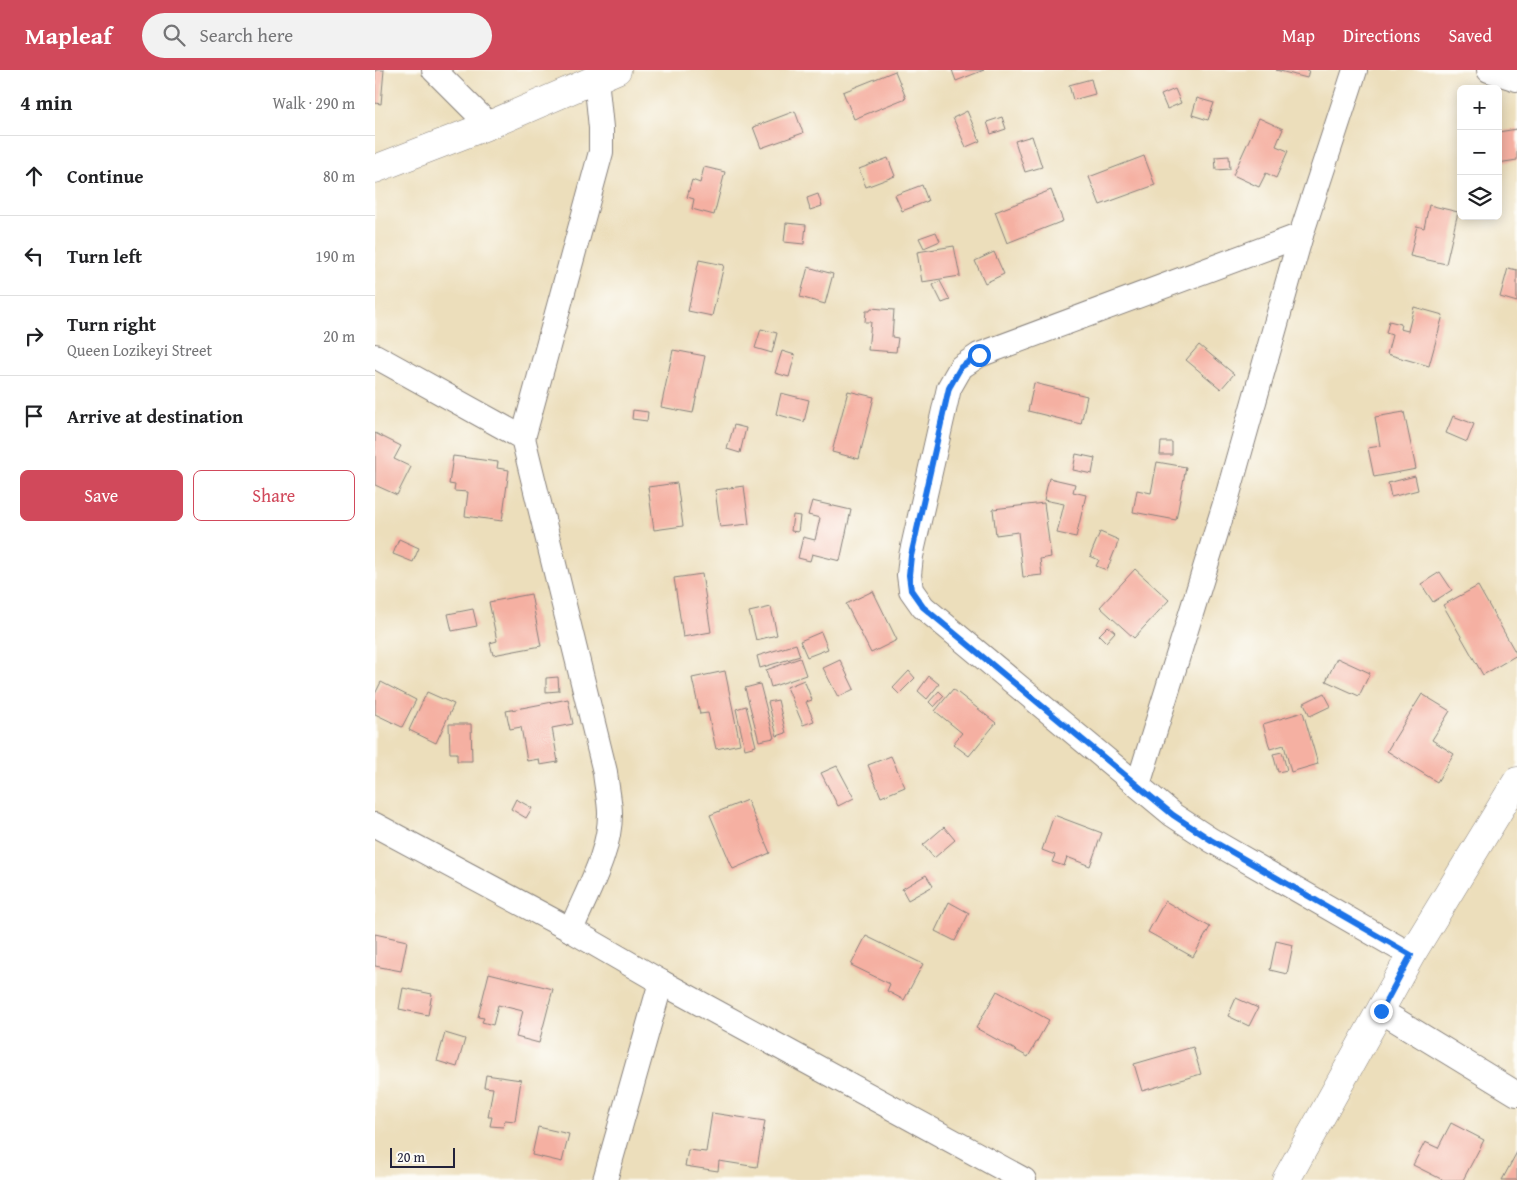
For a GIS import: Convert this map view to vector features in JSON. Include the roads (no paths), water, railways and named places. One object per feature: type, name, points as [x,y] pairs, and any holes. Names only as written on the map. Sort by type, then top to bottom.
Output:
[{"type":"main road","points":[[375,169],[489,124],[607,74]]},
{"type":"main road","points":[[1286,1180],[1411,955],[1517,781]]},
{"type":"street","points":[[434,70],[489,124]]},
{"type":"street","points":[[1138,785],[1228,494],[1301,235],[1355,70]]},
{"type":"street","points":[[1489,70],[1517,80]]},
{"type":"street","points":[[571,930],[603,854],[610,813],[605,772],[523,438],[601,152],[601,128],[607,74]]},
{"type":"street","points":[[1301,235],[979,355],[961,367],[949,388],[911,556],[909,575],[911,590],[923,607],[1173,815],[1211,840],[1411,955]]},
{"type":"street","points":[[375,356],[523,438]]},
{"type":"street","points":[[375,825],[571,930],[661,982],[1024,1180]]},
{"type":"street","points":[[605,1180],[661,982]]},
{"type":"street","points":[[1381,1011],[1517,1094]]}]
